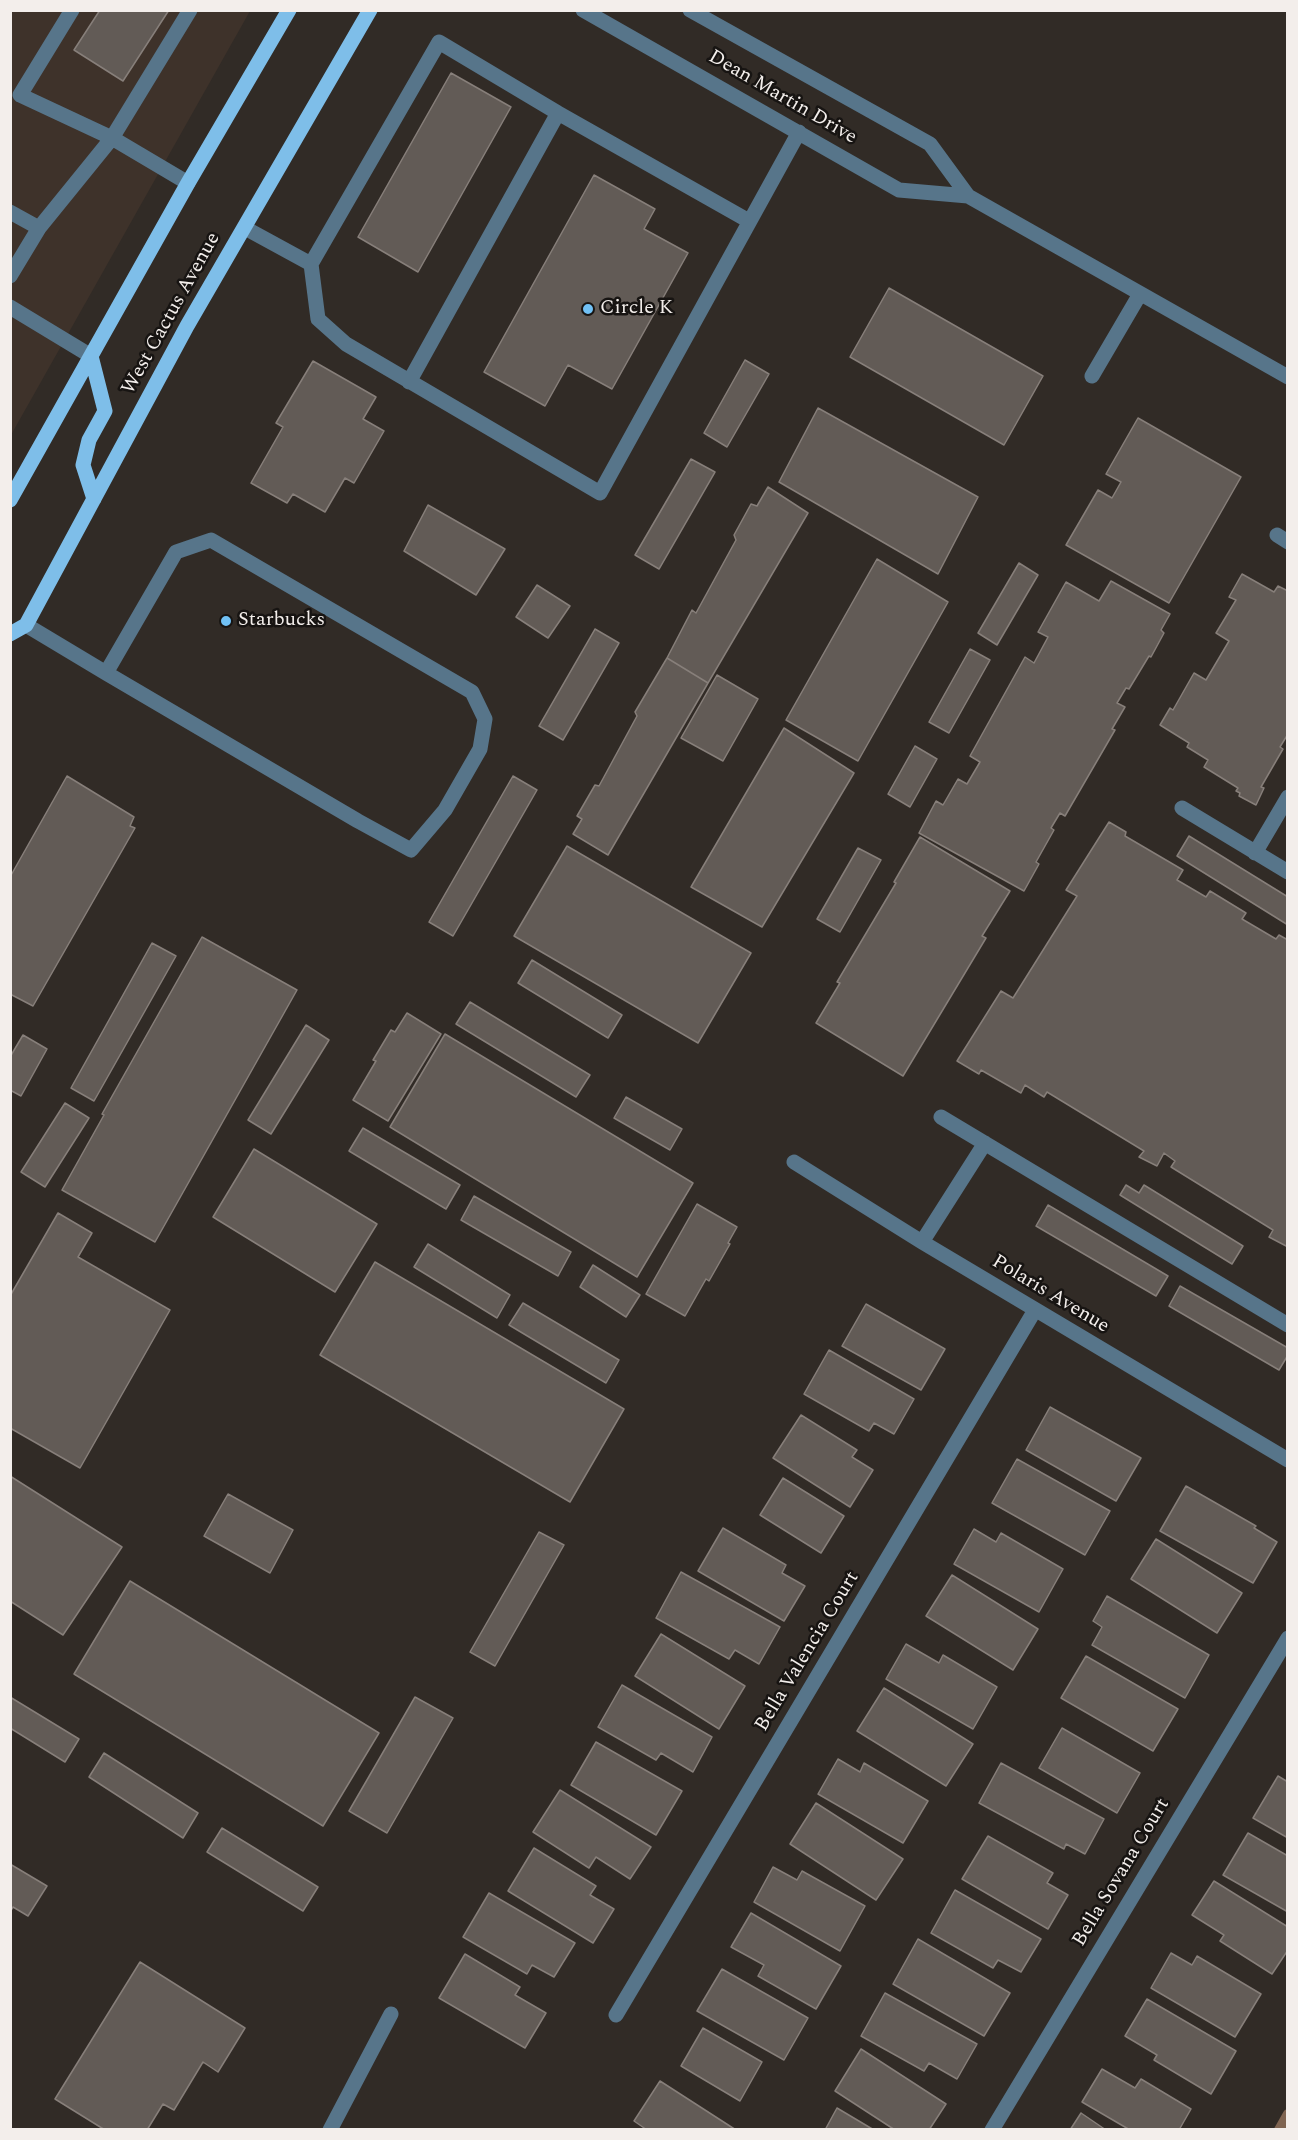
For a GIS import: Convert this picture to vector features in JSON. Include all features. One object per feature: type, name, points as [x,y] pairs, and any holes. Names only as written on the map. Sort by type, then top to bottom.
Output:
[{"type":"main road","points":[[10,500],[188,183],[289,10]]},
{"type":"main road","name":"West Cactus Avenue","points":[[26,625],[187,326],[370,10]]},
{"type":"main road","points":[[91,356],[105,411],[89,440],[82,465],[94,499]]},
{"type":"main road","points":[[10,634],[26,625]]},
{"type":"street","points":[[72,10],[15,92],[112,138],[188,183]]},
{"type":"street","points":[[10,276],[39,228],[112,138],[190,10]]},
{"type":"street","name":"Dean Martin Drive","points":[[583,10],[899,190],[968,196]]},
{"type":"street","name":"Dean Martin Drive","points":[[690,10],[930,144],[968,196],[1287,377]]},
{"type":"street","points":[[749,221],[558,113],[439,42],[311,264],[318,319],[346,344],[600,493],[799,132]]},
{"type":"street","points":[[409,382],[558,113]]},
{"type":"street","points":[[10,212],[39,228]]},
{"type":"street","points":[[245,228],[311,264]]},
{"type":"street","points":[[1092,376],[1140,294]]},
{"type":"street","points":[[10,307],[91,356]]},
{"type":"street","points":[[26,625],[106,673],[358,821],[411,850],[445,810],[480,749],[485,719],[472,692],[211,540],[176,552],[106,673]]},
{"type":"street","points":[[1255,853],[1287,797]]},
{"type":"street","points":[[1182,808],[1287,872]]},
{"type":"street","points":[[941,1117],[1287,1324]]},
{"type":"street","points":[[922,1242],[985,1143]]},
{"type":"street","name":"Polaris Avenue","points":[[794,1162],[922,1242],[1287,1460]]},
{"type":"street","name":"Bella Valencia Court","points":[[616,2014],[1035,1310]]},
{"type":"street","name":"Bella Sovana Court","points":[[992,2130],[1287,1638]]},
{"type":"street","points":[[330,2130],[391,2014]]},
{"type":"shaded area","points":[[11,11],[250,11],[11,435]]},
{"type":"building","points":[[100,10],[169,10],[123,81],[74,50]]},
{"type":"building","points":[[451,73],[511,107],[418,272],[358,237]]},
{"type":"building","name":"Circle K","points":[[594,175],[655,209],[644,229],[688,253],[612,389],[568,365],[545,406],[484,372]]},
{"type":"building","points":[[889,288],[1043,376],[1004,445],[850,357]]},
{"type":"building","points":[[745,360],[769,374],[727,447],[704,433]]},
{"type":"building","points":[[313,361],[376,397],[363,419],[384,431],[354,483],[345,478],[325,512],[293,494],[287,503],[251,483],[283,427],[276,423]]},
{"type":"building","points":[[818,408],[978,497],[938,574],[779,482]]},
{"type":"building","points":[[1138,418],[1241,477],[1169,603],[1066,545],[1098,490],[1112,498],[1121,482],[1106,474]]},
{"type":"building","points":[[691,459],[715,472],[659,569],[635,555]]},
{"type":"building","points":[[768,487],[808,513],[708,683],[667,658],[692,610],[696,613],[736,540],[734,535],[751,504],[757,506]]},
{"type":"building","points":[[428,505],[505,549],[476,595],[404,551]]},
{"type":"building","points":[[877,559],[948,602],[858,761],[786,720]]},
{"type":"building","points":[[1019,563],[1038,575],[997,645],[978,633]]},
{"type":"building","points":[[1242,574],[1274,592],[1278,586],[1288,591],[1288,734],[1280,747],[1283,749],[1261,787],[1264,788],[1256,805],[1239,796],[1240,793],[1236,791],[1238,788],[1204,767],[1208,760],[1187,747],[1189,743],[1160,725],[1170,708],[1173,710],[1194,673],[1206,680],[1229,641],[1216,633],[1236,600],[1229,597]]},
{"type":"building","points":[[1111,581],[1170,614],[1161,630],[1164,633],[1151,657],[1149,656],[1129,689],[1126,688],[1117,703],[1125,707],[1112,729],[1115,730],[1065,816],[1060,813],[1051,828],[1054,830],[1036,862],[1039,864],[1024,891],[919,833],[936,801],[943,805],[958,779],[967,784],[980,762],[970,756],[1025,657],[1034,663],[1048,637],[1038,632],[1066,582],[1099,601]]},
{"type":"building","points":[[537,585],[570,606],[548,638],[516,617]]},
{"type":"building","points":[[595,629],[619,643],[563,740],[539,726]]},
{"type":"building","points":[[970,649],[990,660],[949,733],[929,722]]},
{"type":"building","points":[[667,658],[708,683],[608,855],[573,834],[582,819],[577,816],[595,785],[599,786],[637,716],[635,712]]},
{"type":"building","points":[[717,675],[758,699],[723,761],[681,738]]},
{"type":"building","points":[[784,728],[854,773],[762,927],[691,887]]},
{"type":"building","points":[[915,746],[937,759],[910,807],[888,794]]},
{"type":"building","points":[[67,776],[134,817],[130,826],[135,828],[33,1006],[10,994],[10,877]]},
{"type":"building","points":[[513,776],[537,790],[453,936],[429,922]]},
{"type":"building","points":[[1109,822],[1126,832],[1125,836],[1183,870],[1177,880],[1206,897],[1210,891],[1246,913],[1242,919],[1276,939],[1279,935],[1288,940],[1288,1247],[1269,1237],[1273,1230],[1171,1167],[1175,1161],[1164,1153],[1157,1166],[1139,1157],[1144,1151],[1047,1092],[1044,1097],[1025,1085],[1021,1093],[981,1070],[979,1074],[957,1061],[1001,991],[1013,998],[1077,896],[1066,890]]},
{"type":"building","points":[[1189,836],[1288,897],[1288,925],[1177,856]]},
{"type":"building","points":[[920,837],[1010,891],[982,936],[986,938],[903,1076],[816,1023]]},
{"type":"building","points":[[567,846],[751,953],[698,1043],[514,936]]},
{"type":"building","points":[[858,848],[881,860],[840,932],[817,919]]},
{"type":"building","points":[[202,937],[297,990],[155,1242],[62,1190]]},
{"type":"building","points":[[152,943],[176,956],[94,1101],[71,1088]]},
{"type":"building","points":[[532,960],[622,1015],[608,1038],[518,983]]},
{"type":"building","points":[[470,1002],[590,1075],[576,1097],[456,1024]]},
{"type":"building","points":[[407,1013],[441,1034],[388,1121],[353,1100],[391,1030],[395,1032]]},
{"type":"building","points":[[306,1025],[329,1040],[271,1134],[248,1120]]},
{"type":"building","points":[[445,1034],[693,1183],[637,1277],[390,1127]]},
{"type":"building","points":[[23,1035],[47,1049],[21,1096],[10,1090],[10,1057]]},
{"type":"building","points":[[626,1097],[682,1129],[670,1150],[614,1118]]},
{"type":"building","points":[[65,1103],[89,1118],[45,1187],[21,1172]]},
{"type":"building","points":[[363,1128],[460,1185],[446,1209],[349,1151]]},
{"type":"building","points":[[254,1149],[377,1224],[335,1292],[213,1217]]},
{"type":"building","points":[[1126,1185],[1139,1193],[1144,1185],[1243,1246],[1232,1264],[1120,1195]]},
{"type":"building","points":[[474,1196],[571,1252],[558,1276],[461,1220]]},
{"type":"building","points":[[697,1204],[737,1227],[709,1281],[706,1279],[685,1316],[646,1294]]},
{"type":"building","points":[[1048,1205],[1168,1276],[1156,1296],[1036,1226]]},
{"type":"building","points":[[58,1213],[92,1233],[78,1257],[170,1310],[80,1468],[10,1428],[10,1296]]},
{"type":"building","points":[[428,1244],[510,1295],[497,1318],[414,1267]]},
{"type":"building","points":[[375,1262],[624,1409],[570,1502],[320,1355]]},
{"type":"building","points":[[593,1265],[640,1295],[626,1317],[580,1287]]},
{"type":"building","points":[[1180,1286],[1288,1348],[1288,1355],[1279,1370],[1169,1306]]},
{"type":"building","points":[[523,1303],[619,1360],[606,1383],[509,1325]]},
{"type":"building","points":[[866,1304],[945,1349],[921,1390],[842,1346]]},
{"type":"building","points":[[829,1350],[914,1399],[894,1434],[874,1423],[869,1431],[804,1394]]},
{"type":"building","points":[[1050,1407],[1141,1458],[1116,1501],[1026,1450]]},
{"type":"building","points":[[801,1415],[857,1450],[852,1457],[873,1470],[850,1507],[773,1458]]},
{"type":"building","points":[[1017,1459],[1110,1511],[1085,1555],[992,1503]]},
{"type":"building","points":[[10,1476],[122,1547],[63,1635],[10,1601]]},
{"type":"building","points":[[783,1478],[844,1516],[821,1553],[760,1515]]},
{"type":"building","points":[[1186,1486],[1256,1526],[1254,1528],[1277,1542],[1253,1583],[1160,1531]]},
{"type":"building","points":[[228,1494],[293,1530],[270,1573],[204,1536]]},
{"type":"building","points":[[723,1528],[786,1565],[782,1573],[805,1586],[784,1621],[698,1571]]},
{"type":"building","points":[[974,1529],[996,1542],[1001,1533],[1063,1569],[1039,1612],[954,1564]]},
{"type":"building","points":[[539,1532],[564,1545],[495,1666],[470,1652]]},
{"type":"building","points":[[1156,1539],[1242,1593],[1217,1633],[1131,1579]]},
{"type":"building","points":[[681,1572],[780,1627],[759,1664],[735,1650],[729,1659],[656,1618]]},
{"type":"building","points":[[952,1575],[1038,1629],[1013,1670],[926,1616]]},
{"type":"building","points":[[130,1581],[379,1733],[323,1826],[74,1674]]},
{"type":"building","points":[[1107,1596],[1209,1655],[1185,1698],[1092,1645],[1102,1627],[1093,1621]]},
{"type":"building","points":[[661,1634],[745,1686],[719,1729],[635,1676]]},
{"type":"building","points":[[906,1644],[939,1663],[943,1655],[997,1687],[973,1729],[886,1679]]},
{"type":"building","points":[[1086,1656],[1178,1709],[1153,1751],[1061,1698]]},
{"type":"building","points":[[622,1685],[712,1737],[693,1772],[661,1753],[656,1760],[598,1727]]},
{"type":"building","points":[[884,1688],[973,1744],[946,1786],[857,1731]]},
{"type":"building","points":[[10,1697],[79,1739],[65,1762],[10,1728]]},
{"type":"building","points":[[415,1697],[453,1718],[387,1833],[349,1811]]},
{"type":"building","points":[[1062,1728],[1140,1773],[1117,1813],[1039,1768]]},
{"type":"building","points":[[596,1742],[682,1791],[656,1835],[571,1785]]},
{"type":"building","points":[[104,1753],[198,1813],[183,1838],[89,1777]]},
{"type":"building","points":[[838,1759],[860,1772],[864,1763],[928,1801],[903,1843],[818,1794]]},
{"type":"building","points":[[1001,1763],[1104,1819],[1085,1854],[1066,1844],[1064,1849],[979,1803]]},
{"type":"building","points":[[1278,1776],[1288,1782],[1288,1838],[1253,1818]]},
{"type":"building","points":[[560,1790],[651,1847],[630,1879],[596,1857],[589,1868],[533,1832]]},
{"type":"building","points":[[816,1803],[903,1859],[876,1900],[790,1844]]},
{"type":"building","points":[[222,1828],[318,1887],[303,1911],[207,1852]]},
{"type":"building","points":[[1248,1833],[1288,1856],[1288,1912],[1223,1875]]},
{"type":"building","points":[[988,1836],[1053,1873],[1047,1883],[1068,1895],[1048,1929],[962,1879]]},
{"type":"building","points":[[534,1848],[596,1886],[590,1895],[614,1909],[593,1943],[508,1891]]},
{"type":"building","points":[[10,1864],[47,1886],[28,1916],[13,1907],[10,1912]]},
{"type":"building","points":[[773,1867],[797,1880],[802,1871],[865,1906],[840,1951],[754,1902]]},
{"type":"building","points":[[1214,1881],[1288,1927],[1288,1950],[1272,1974],[1220,1941],[1224,1935],[1192,1915]]},
{"type":"building","points":[[955,1890],[1041,1939],[1021,1972],[998,1960],[993,1968],[931,1933]]},
{"type":"building","points":[[489,1893],[575,1943],[554,1977],[532,1965],[527,1974],[463,1937]]},
{"type":"building","points":[[751,1913],[841,1966],[816,2009],[758,1976],[764,1965],[731,1947]]},
{"type":"building","points":[[918,1939],[1010,1993],[984,2036],[893,1984]]},
{"type":"building","points":[[1171,1953],[1192,1965],[1197,1956],[1261,1994],[1235,2037],[1151,1988]]},
{"type":"building","points":[[465,1954],[520,1987],[515,1995],[546,2013],[525,2048],[439,1998]]},
{"type":"building","points":[[140,1962],[245,2028],[218,2072],[203,2062],[174,2110],[163,2104],[147,2130],[105,2130],[55,2099]]},
{"type":"building","points":[[722,1969],[808,2018],[784,2060],[697,2011]]},
{"type":"building","points":[[885,1993],[977,2044],[957,2079],[929,2063],[924,2071],[861,2036]]},
{"type":"building","points":[[1147,1999],[1236,2051],[1211,2094],[1154,2060],[1157,2055],[1125,2036]]},
{"type":"building","points":[[703,2028],[762,2062],[740,2101],[681,2066]]},
{"type":"building","points":[[861,2049],[946,2104],[929,2130],[895,2130],[835,2091]]},
{"type":"building","points":[[1102,2069],[1135,2088],[1141,2079],[1191,2109],[1179,2130],[1130,2130],[1082,2102]]},
{"type":"building","points":[[660,2081],[736,2130],[647,2130],[634,2121]]},
{"type":"building","points":[[837,2108],[874,2130],[825,2130]]},
{"type":"building","points":[[1081,2113],[1106,2130],[1070,2130]]},
{"type":"waterway","points":[[1279,2130],[1288,2114]]},
{"type":"place","name":"Circle K","points":[[588,309]]},
{"type":"place","name":"Starbucks","points":[[226,621]]}]
